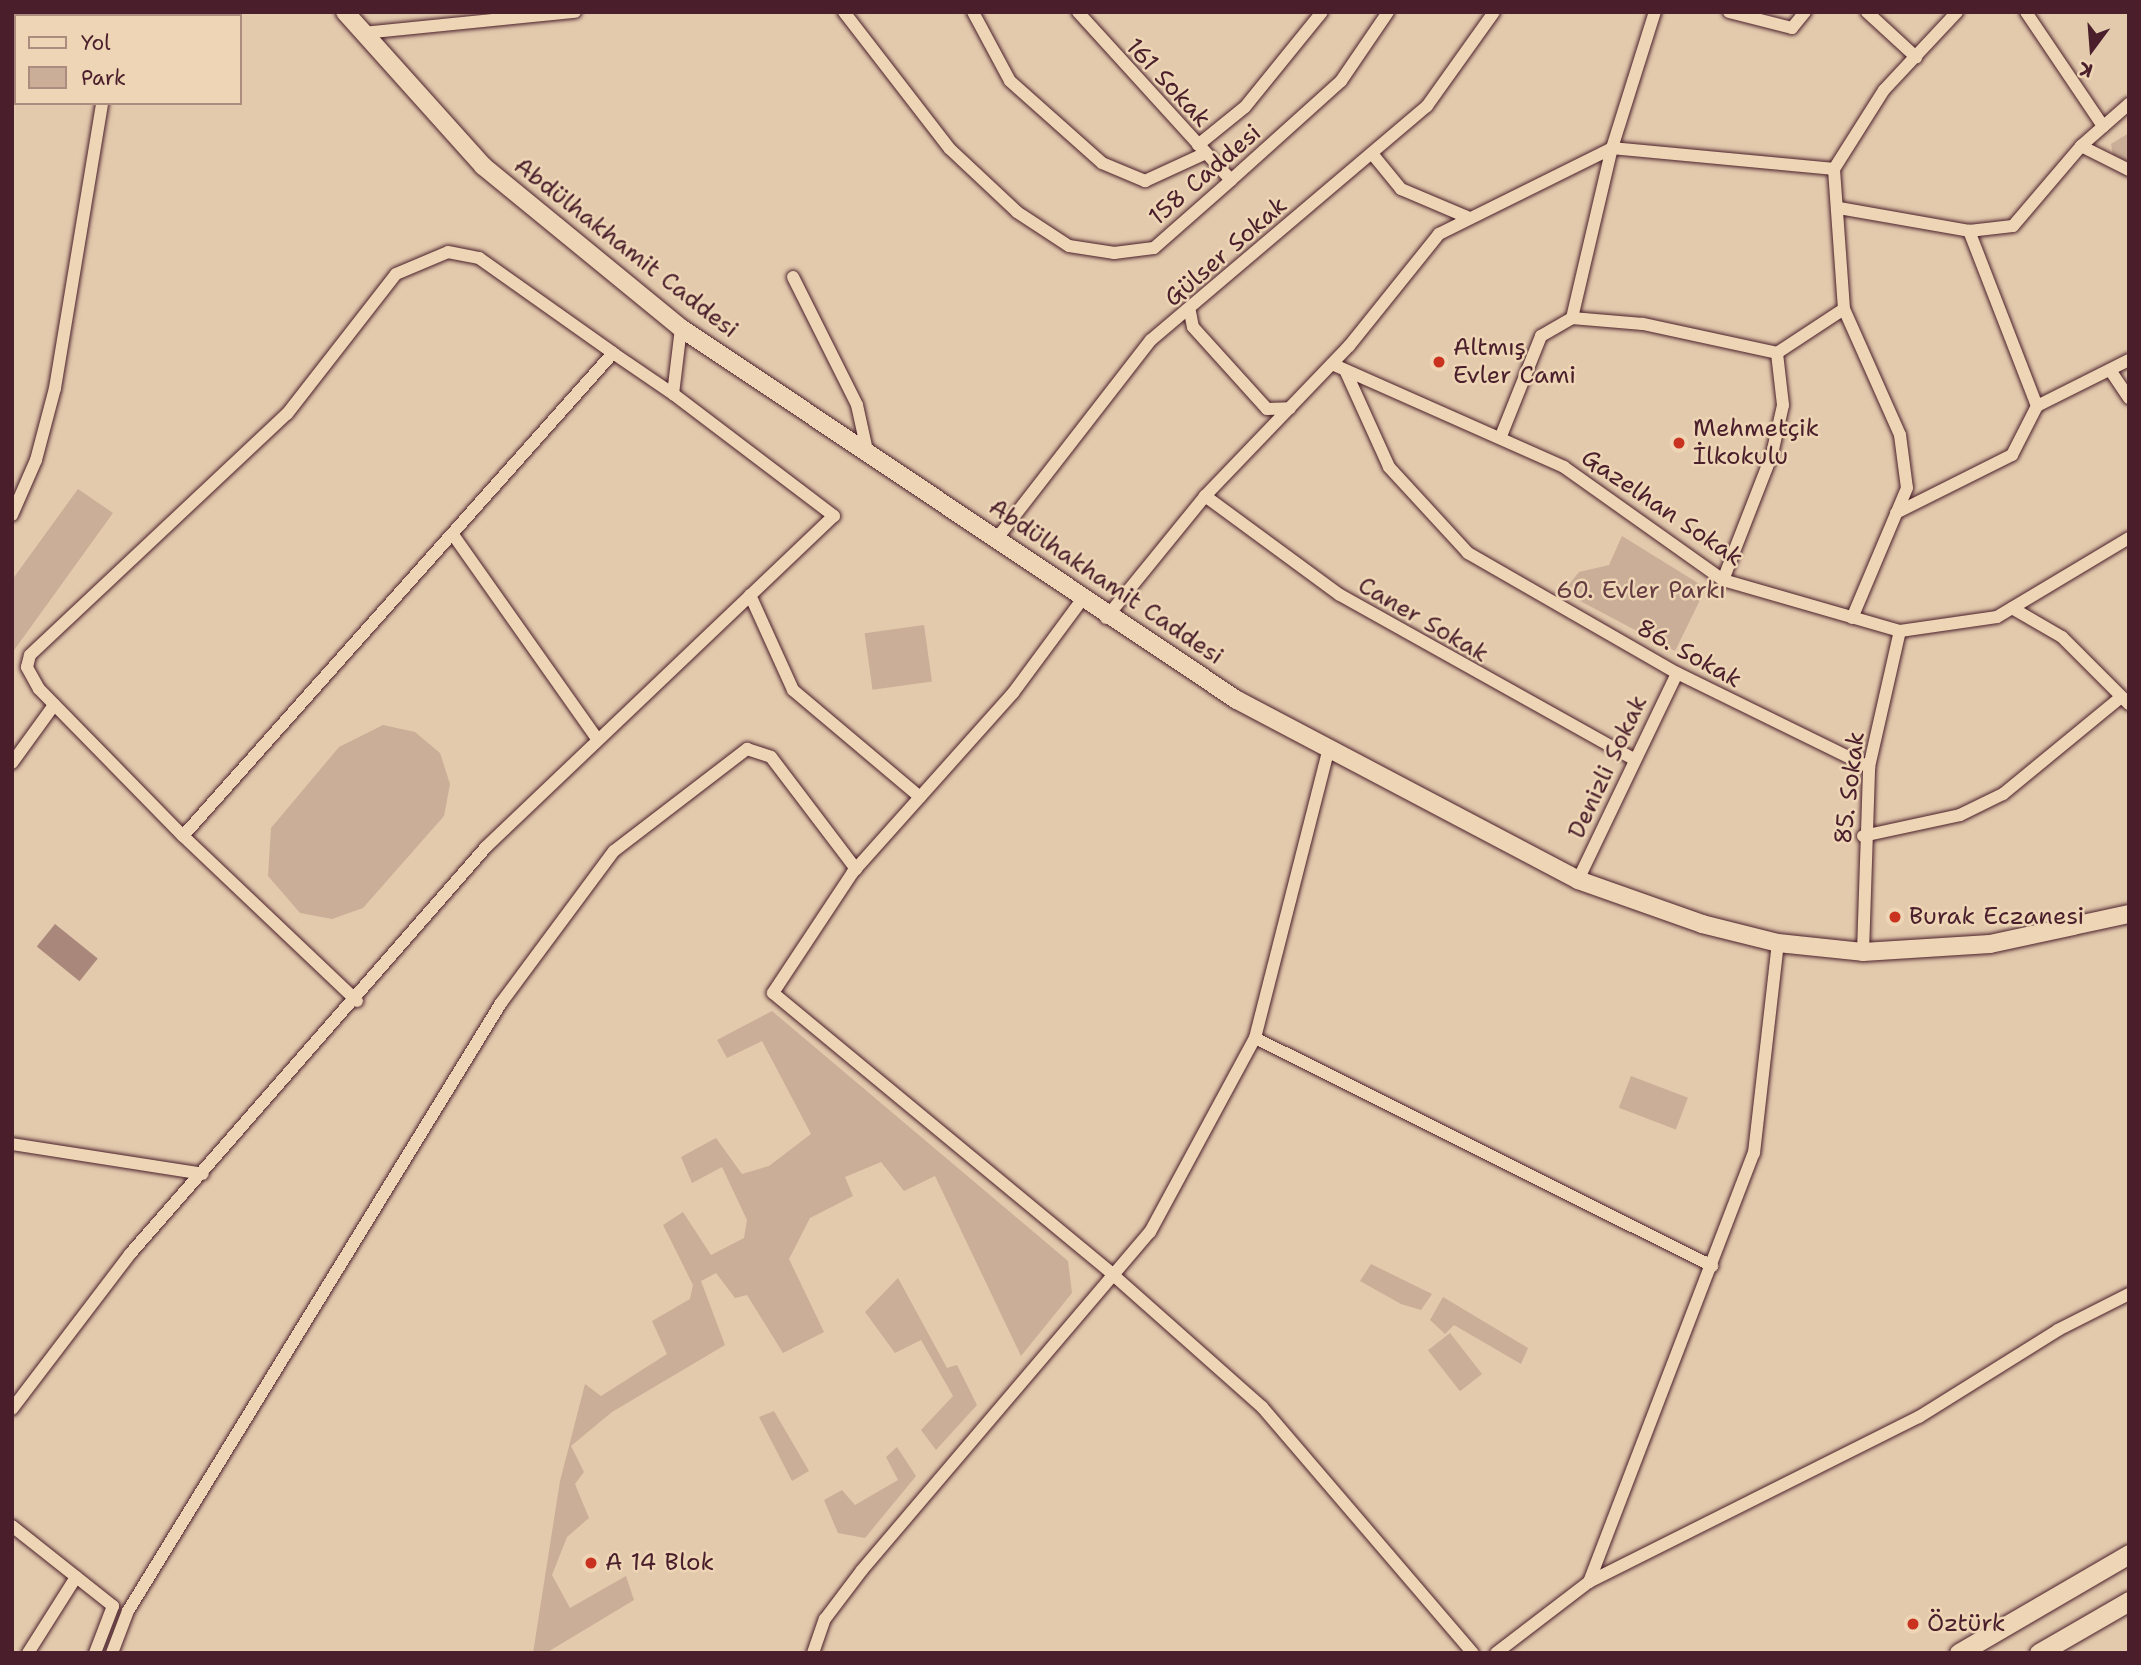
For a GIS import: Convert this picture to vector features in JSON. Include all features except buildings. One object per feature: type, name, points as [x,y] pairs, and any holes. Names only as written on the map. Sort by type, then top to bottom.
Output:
[{"type":"main road","name":"Abdülhakhamit Caddesi","points":[[345,12],[483,166],[681,328],[869,455],[998,537],[1084,597],[1106,618],[1329,748],[1578,880],[1702,925],[1777,943],[1863,952],[1990,944],[2129,914]]},
{"type":"main road","points":[[1959,1653],[2129,1554]]},
{"type":"main road","points":[[2039,1653],[2129,1601]]},
{"type":"street","points":[[363,33],[575,12]]},
{"type":"street","name":"158 Caddesi","points":[[844,12],[950,149],[1017,212],[1069,246],[1114,253],[1154,248],[1341,81],[1388,12]]},
{"type":"street","points":[[973,12],[1010,81],[1102,163],[1145,181],[1202,149],[1245,107],[1322,12]]},
{"type":"street","name":"Gülser Sokak","points":[[998,537],[1151,340],[1190,312],[1199,297],[1374,156],[1427,106],[1494,12]]},
{"type":"street","points":[[1572,318],[1612,148],[1655,12]]},
{"type":"street","points":[[1729,12],[1792,29],[1805,12]]},
{"type":"street","points":[[1867,12],[1916,57]]},
{"type":"street","points":[[1852,618],[1907,488],[1900,435],[1844,309],[1839,208],[1833,169],[1884,90],[1957,12]]},
{"type":"street","points":[[2026,12],[2103,126]]},
{"type":"street","name":"161 Sokak","points":[[1083,15],[1231,180]]},
{"type":"street","points":[[1839,208],[1969,231],[2013,226],[2081,146],[2129,104]]},
{"type":"street","points":[[12,514],[36,460],[55,388],[102,105]]},
{"type":"street","points":[[2081,146],[2129,170]]},
{"type":"street","points":[[1106,618],[1205,496],[1332,363],[1439,234],[1467,217],[1612,148],[1833,169]]},
{"type":"street","points":[[1374,156],[1401,189],[1467,217]]},
{"type":"street","points":[[1969,231],[2037,406]]},
{"type":"street","points":[[12,1409],[130,1254],[357,1001],[486,847],[834,516],[673,394],[480,258],[448,253],[396,274],[287,414],[30,655],[27,667],[54,705],[183,836],[357,1001]]},
{"type":"street","points":[[793,277],[857,405],[869,455]]},
{"type":"street","points":[[1501,436],[1541,336],[1572,318],[1643,324],[1777,353],[1844,309]]},
{"type":"street","points":[[1190,312],[1193,327],[1267,409],[1291,408]]},
{"type":"street","points":[[673,394],[681,328]]},
{"type":"street","points":[[183,836],[454,536],[613,353]]},
{"type":"street","points":[[1723,580],[1772,454],[1783,405],[1777,353]]},
{"type":"street","points":[[1896,513],[2011,455],[2037,406],[2129,360]]},
{"type":"street","name":"Gazelhan Sokak","points":[[1332,363],[1346,372],[1501,436],[1564,467],[1723,580],[1899,631],[1997,617],[2129,538]]},
{"type":"street","points":[[2110,370],[2129,398]]},
{"type":"street","name":"86. Sokak","points":[[1346,372],[1389,467],[1468,553],[1677,673],[1869,767]]},
{"type":"street","name":"Caner Sokak","points":[[1205,496],[1340,595],[1633,759]]},
{"type":"street","points":[[454,536],[597,739]]},
{"type":"street","points":[[750,595],[793,690],[920,797]]},
{"type":"street","points":[[1084,597],[1013,693],[856,869],[773,993],[1111,1273],[1262,1407],[1473,1653]]},
{"type":"street","points":[[1863,836],[1960,815],[2003,794],[2125,700],[2062,636],[2012,608]]},
{"type":"street","name":"85. Sokak","points":[[1863,952],[1863,836],[1869,767],[1899,631]]},
{"type":"street","name":"Denizli Sokak","points":[[1578,880],[1633,759],[1677,673]]},
{"type":"street","points":[[12,763],[54,705]]},
{"type":"street","points":[[813,1653],[825,1619],[862,1570],[1111,1273],[1150,1232],[1255,1038],[1329,748]]},
{"type":"street","points":[[112,1653],[128,1611],[501,1003],[614,850],[747,749],[771,757],[856,869]]},
{"type":"street","points":[[1589,1583],[1713,1266],[1759,1127],[1777,943]]},
{"type":"street","points":[[1255,1038],[1713,1266]]},
{"type":"street","points":[[12,1144],[203,1174]]},
{"type":"street","points":[[1496,1653],[1589,1583],[1919,1417],[2058,1330],[2129,1294]]},
{"type":"street","points":[[12,1526],[113,1606],[95,1653]]},
{"type":"street","points":[[28,1653],[76,1577]]},
{"type":"green space","points":[[2129,133],[2129,162],[2113,155],[2111,144]]},
{"type":"green space","points":[[78,489],[113,513],[12,653],[12,580]]},
{"type":"green space","name":"60. Evler Parkı","points":[[1622,536],[1706,588],[1675,651],[1563,592],[1579,572],[1609,565]]},
{"type":"green space","points":[[924,625],[932,681],[873,690],[865,633]]},
{"type":"green space","points":[[383,725],[415,732],[440,753],[450,784],[444,816],[363,908],[332,919],[300,913],[268,876],[271,828],[339,747]]},
{"type":"green space","points":[[772,1011],[1068,1261],[1072,1293],[1021,1356],[935,1176],[904,1191],[881,1162],[845,1177],[853,1196],[810,1218],[789,1259],[824,1332],[783,1353],[747,1295],[735,1298],[716,1273],[701,1281],[725,1345],[612,1412],[571,1446],[584,1472],[575,1484],[589,1518],[567,1537],[552,1575],[570,1608],[626,1576],[634,1600],[546,1653],[533,1653],[560,1481],[585,1384],[601,1396],[667,1354],[652,1321],[690,1299],[693,1285],[663,1225],[683,1212],[711,1255],[744,1238],[747,1220],[722,1167],[692,1183],[681,1157],[716,1138],[742,1174],[769,1166],[811,1134],[762,1041],[727,1058],[717,1040]]},
{"type":"green space","points":[[1631,1076],[1688,1098],[1676,1130],[1619,1108]]},
{"type":"green space","points":[[1371,1264],[1432,1294],[1421,1310],[1401,1304],[1360,1281]]},
{"type":"green space","points":[[898,1278],[947,1368],[957,1365],[977,1405],[936,1450],[921,1430],[953,1396],[921,1340],[895,1353],[865,1312]]},
{"type":"green space","points":[[1443,1297],[1528,1348],[1521,1364],[1454,1325],[1445,1334],[1430,1320]]},
{"type":"green space","points":[[1450,1333],[1482,1374],[1460,1391],[1428,1350]]},
{"type":"green space","points":[[774,1411],[809,1471],[792,1481],[759,1417]]},
{"type":"green space","points":[[897,1447],[916,1476],[865,1538],[838,1533],[824,1500],[842,1490],[855,1505],[898,1480],[886,1457]]},
{"type":"shaded area","points":[[55,924],[98,959],[79,981],[37,947]]},
{"type":"place","name":"Altmış Evler Cami","points":[[1439,362]]},
{"type":"place","name":"Mehmetçik İlkokulu","points":[[1679,443]]},
{"type":"place","name":"Burak Eczanesi","points":[[1895,917]]},
{"type":"place","name":"A 14 Blok","points":[[591,1563]]},
{"type":"place","name":"Öztürk","points":[[1913,1624]]}]
